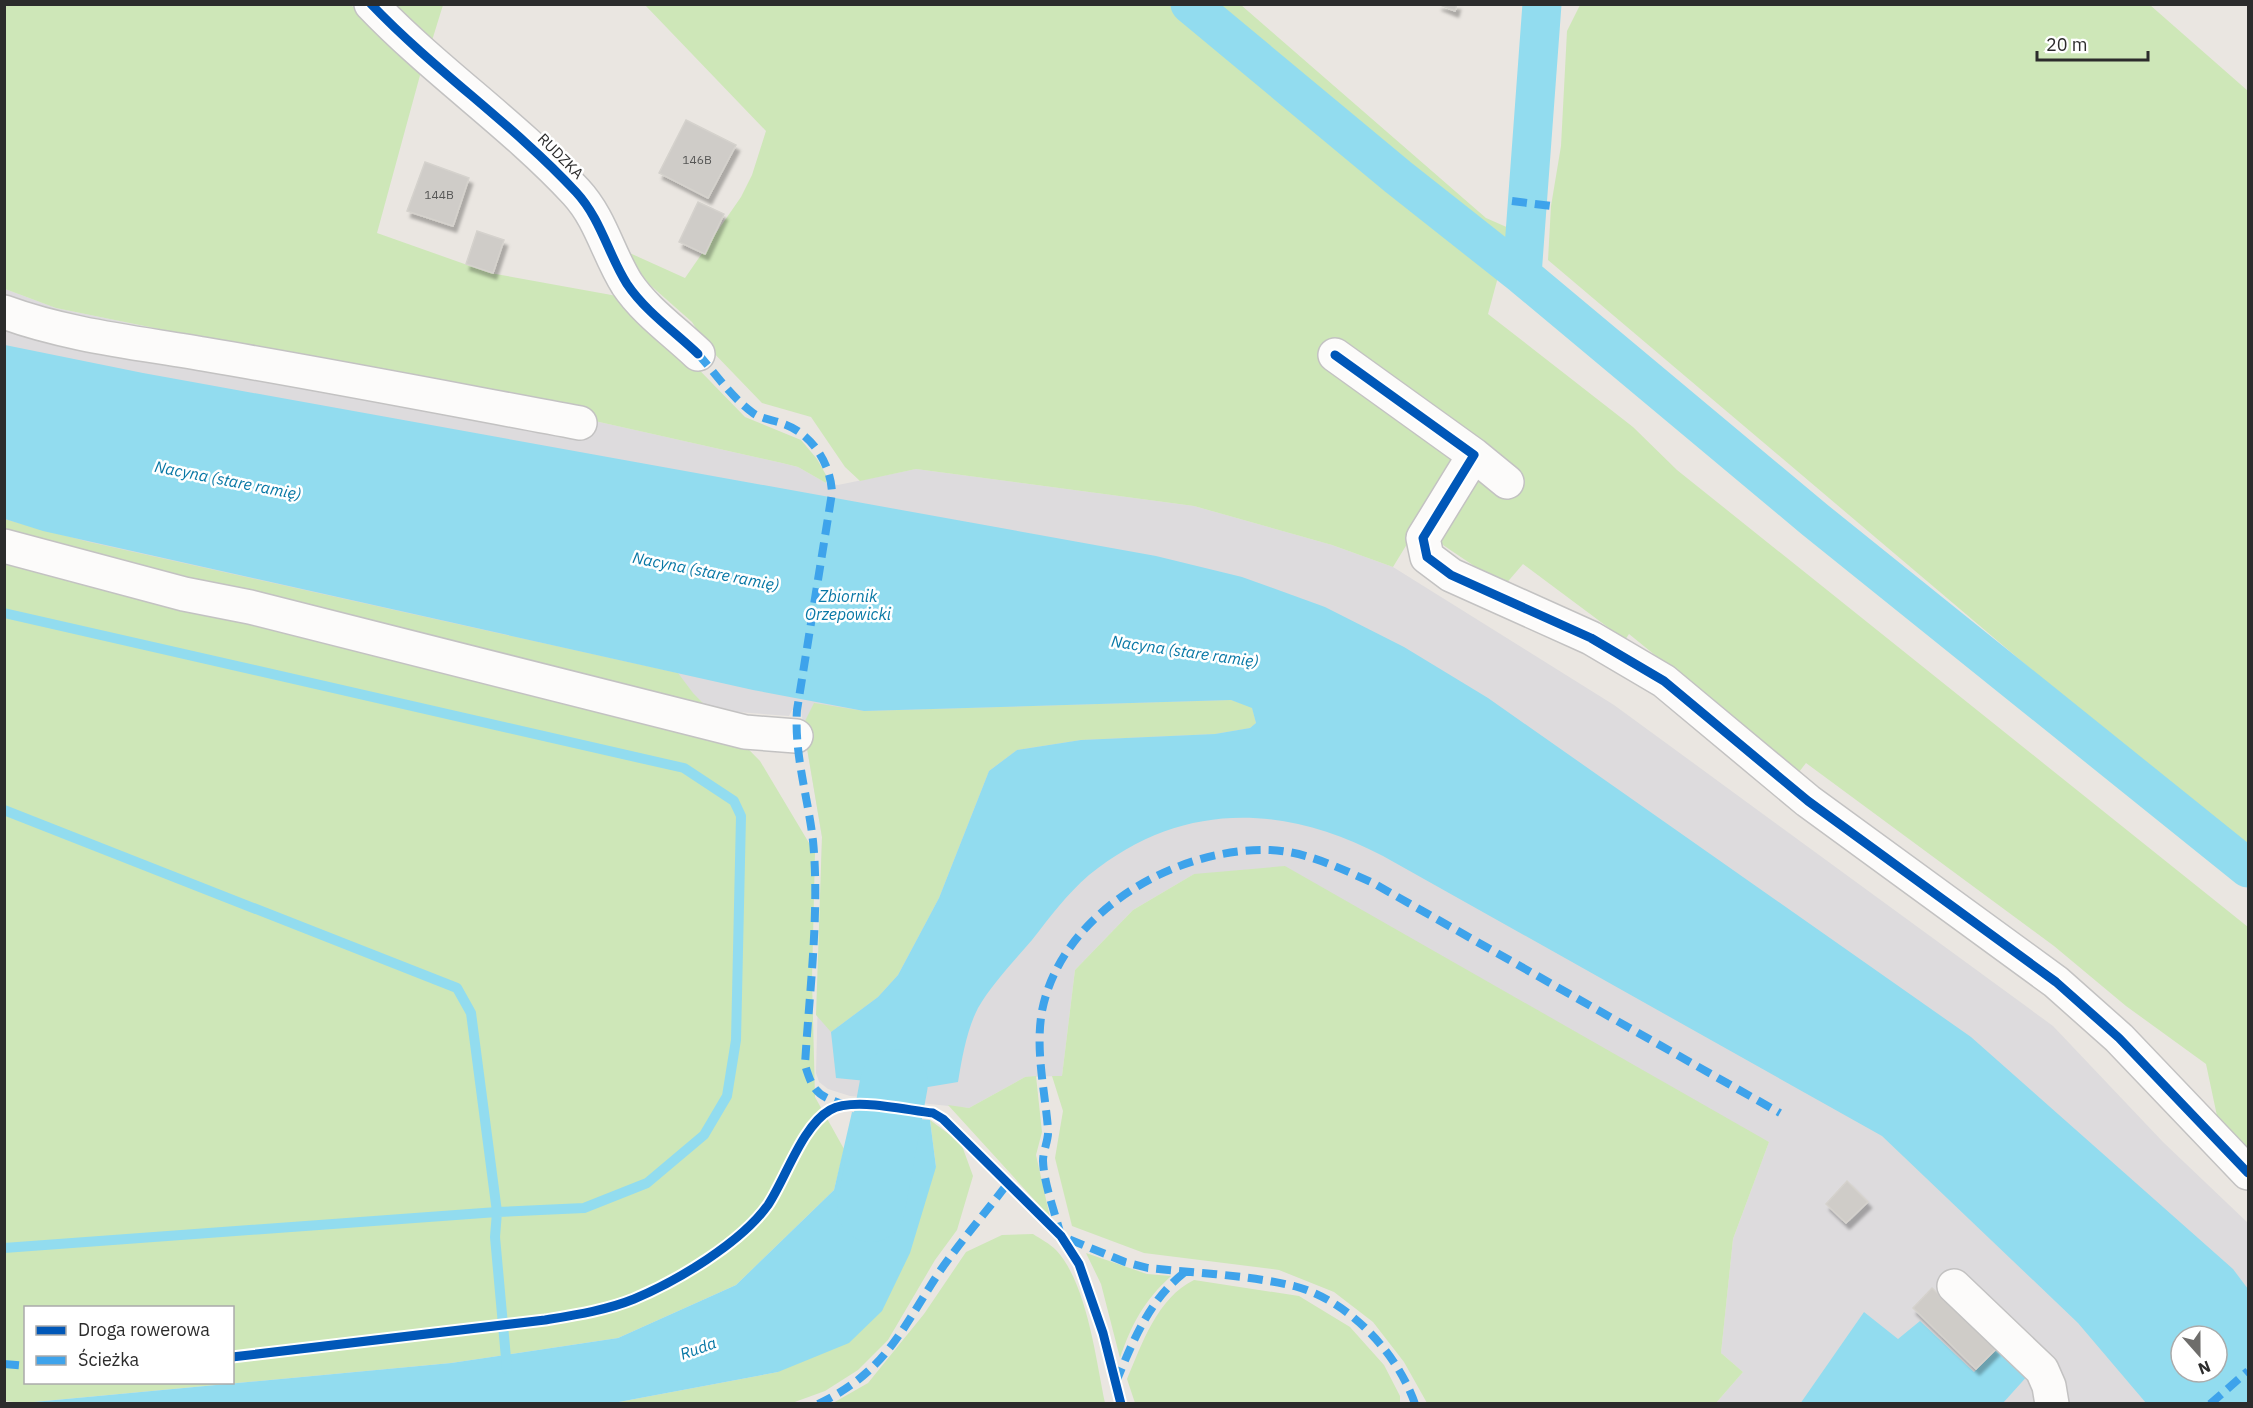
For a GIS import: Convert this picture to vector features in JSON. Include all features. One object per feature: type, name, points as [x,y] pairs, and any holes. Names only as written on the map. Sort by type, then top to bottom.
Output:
[{"type":"street","name":"RUDZKA","points":[[371,4],[410,43],[513,129],[573,189],[592,212],[630,287],[698,354]]},
{"type":"street","points":[[4,312],[51,325],[144,345],[580,423]]},
{"type":"street","points":[[1335,355],[1474,454],[1508,482]]},
{"type":"street","points":[[1474,454],[1423,538],[1425,552],[1432,562],[1475,588],[1618,651],[1664,681],[1808,801],[2056,982],[2119,1038],[2248,1173]]},
{"type":"street","points":[[4,546],[184,594],[250,607],[745,732],[796,736]]},
{"type":"street","points":[[1954,1286],[2042,1370],[2049,1386],[2052,1404]]},
{"type":"shaded area","points":[[5,289],[56,308],[425,383],[782,463],[798,467],[826,483],[838,485],[916,469],[1194,506],[1332,545],[1393,567],[1614,705],[2053,1026],[2163,1142],[2248,1223],[2248,1362],[2229,1378],[2229,1324],[2169,1324],[2169,1384],[2222,1384],[2199,1403],[1716,1403],[1743,1372],[1721,1353],[1733,1239],[1769,1142],[1194,874],[1133,910],[1075,970],[1062,1076],[1025,1077],[969,1108],[850,1096],[828,1089],[819,1082],[816,1073],[822,837],[801,711],[792,710],[789,716],[738,712],[727,747],[5,663]]},
{"type":"green space","points":[[4,5],[351,5],[422,68],[377,233],[490,273],[617,296],[676,346],[745,417],[801,440],[817,459],[826,475],[826,483],[798,467],[782,463],[425,383],[56,308],[5,289]]},
{"type":"green space","points":[[389,5],[443,5],[430,47]]},
{"type":"green space","points":[[645,5],[1241,5],[1486,218],[1511,229],[1488,314],[1633,427],[1677,470],[2248,927],[2248,1152],[2220,1130],[2206,1064],[2126,1006],[2054,946],[1806,763],[1799,772],[1629,634],[1625,640],[1523,564],[1504,586],[1434,539],[1459,459],[1393,567],[1332,545],[1194,506],[916,469],[860,481],[845,467],[811,417],[762,403],[708,347],[692,322],[649,284],[623,250],[685,278],[741,197],[752,175],[766,131]]},
{"type":"green space","points":[[1580,5],[2150,5],[2248,91],[2248,853],[1548,260],[1551,206],[1561,146],[1567,31]]},
{"type":"green space","points":[[4,519],[89,542],[678,673],[693,693],[760,761],[815,853],[812,979],[815,1097],[844,1149],[834,1190],[736,1285],[618,1338],[451,1363],[234,1383],[234,1306],[24,1306],[24,1384],[226,1384],[23,1403],[5,1401]]},
{"type":"green space","points":[[1231,700],[1252,707],[1256,723],[1250,728],[1215,734],[1081,740],[1017,750],[989,771],[939,898],[898,975],[878,997],[831,1032],[816,1015],[822,837],[803,725],[814,703],[864,711]]},
{"type":"green space","points":[[1285,866],[1769,1142],[1733,1239],[1721,1353],[1743,1372],[1716,1403],[1427,1403],[1404,1362],[1373,1322],[1334,1292],[1279,1270],[1144,1253],[1072,1226],[1055,1158],[1063,1111],[1052,1076],[1062,1076],[1075,970],[1133,910],[1194,874]]},
{"type":"green space","points":[[1036,1076],[1042,1132],[1036,1155],[1050,1217],[948,1105],[969,1108],[1025,1077]]},
{"type":"green space","points":[[930,1120],[961,1143],[973,1176],[957,1230],[935,1260],[888,1340],[858,1370],[825,1391],[792,1403],[608,1404],[778,1372],[936,1167]]},
{"type":"green space","points":[[1033,1234],[1056,1250],[1067,1264],[1075,1282],[1089,1323],[1105,1403],[833,1403],[868,1383],[924,1314],[966,1252],[1002,1235]]},
{"type":"green space","points":[[1086,1253],[1147,1274],[1171,1276],[1153,1294],[1140,1313],[1120,1358],[1101,1284]]},
{"type":"green space","points":[[1194,1280],[1299,1296],[1350,1327],[1384,1365],[1400,1396],[1400,1403],[1135,1403],[1127,1379],[1145,1337],[1160,1310],[1170,1298]]},
{"type":"water","name":"Zbiornik Orzepowicki","points":[[5,345],[143,373],[1156,556],[1242,577],[1325,607],[1404,647],[1488,698],[1971,1037],[2233,1269],[2248,1289],[2248,1403],[2146,1403],[2078,1323],[1882,1136],[1383,856],[1345,839],[1307,826],[1270,819],[1232,818],[1195,822],[1159,833],[1124,851],[1089,875],[1073,890],[990,990],[978,1008],[971,1025],[958,1082],[928,1087],[836,1078],[831,1032],[878,997],[898,975],[939,898],[989,771],[1017,750],[1081,740],[1215,734],[1250,728],[1256,723],[1252,708],[1231,700],[864,711],[753,690],[43,531],[5,519]]},
{"type":"water","points":[[852,1112],[930,1120],[936,1167],[910,1253],[882,1311],[849,1343],[778,1372],[608,1404],[23,1403],[451,1363],[618,1338],[736,1285],[834,1190]]},
{"type":"water","points":[[1864,1312],[1898,1339],[1920,1321],[1974,1372],[2002,1345],[2030,1373],[2003,1403],[1800,1404]]},
{"type":"building","points":[[1438,4],[1457,4],[1455,11]]},
{"type":"building","points":[[686,120],[736,145],[708,198],[659,173]]},
{"type":"building","points":[[425,162],[469,178],[453,226],[407,211]]},
{"type":"building","points":[[698,202],[724,214],[705,254],[679,242]]},
{"type":"building","points":[[477,231],[504,240],[493,273],[466,264]]},
{"type":"building","points":[[1847,1181],[1868,1202],[1846,1223],[1826,1204]]},
{"type":"building","points":[[1932,1288],[1996,1349],[1976,1369],[1913,1308]]},
{"type":"waterway","points":[[1190,4],[1398,177],[1522,275],[1814,519],[2248,868]]},
{"type":"waterway","points":[[1522,275],[1542,4]]},
{"type":"waterway","points":[[4,613],[684,768],[734,801],[741,816],[736,1040],[727,1096],[704,1135],[647,1183],[584,1208],[497,1212],[4,1248]]},
{"type":"waterway","points":[[4,810],[457,988],[471,1013],[497,1212],[495,1237],[507,1369]]},
{"type":"waterway","name":"Ruda","points":[[871,1208],[894,1083]]},
{"type":"marked path","points":[[1512,201],[1551,206]]},
{"type":"marked path","points":[[698,354],[745,407],[760,417],[780,423],[803,435],[824,461],[831,482],[832,493],[797,710],[797,727],[799,760],[811,825],[815,868],[815,924],[805,1065],[817,1091],[843,1104]]},
{"type":"marked path","points":[[1415,1404],[1396,1366],[1368,1331],[1333,1303],[1314,1293],[1294,1286],[1258,1279],[1148,1268],[1125,1262],[1061,1236],[1044,1170],[1043,1157],[1048,1129],[1040,1055],[1040,1026],[1042,1011],[1053,976],[1072,944],[1097,916],[1128,893],[1161,874],[1197,860],[1234,852],[1270,850],[1310,857],[1373,883],[1780,1113]]},
{"type":"marked path","points":[[818,1404],[841,1392],[860,1378],[890,1348],[940,1271],[1008,1183]]},
{"type":"marked path","points":[[1116,1382],[1143,1322],[1161,1295],[1185,1272]]},
{"type":"marked path","points":[[4,1364],[24,1366]]},
{"type":"marked path","points":[[2210,1404],[2248,1371]]},
{"type":"cycle path","points":[[371,4],[396,29],[527,144],[576,192],[592,214],[620,273],[634,294],[698,354]]},
{"type":"cycle path","points":[[1335,355],[1474,455],[1423,538],[1427,557],[1451,575],[1591,638],[1664,681],[1808,801],[2056,982],[2119,1038],[2248,1173]]},
{"type":"cycle path","points":[[234,1357],[545,1320],[602,1309],[634,1299],[707,1260],[742,1233],[768,1205],[795,1153],[820,1118],[840,1106],[865,1104],[933,1113],[943,1119],[1061,1236],[1079,1264],[1103,1333],[1121,1404]]},
{"type":"water label","name":"Nacyna (stare ramię)","points":[[228,480]]},
{"type":"water label","name":"Nacyna (stare ramię)","points":[[706,571]]},
{"type":"water label","name":"Nacyna (stare ramię)","points":[[1185,651]]}]
